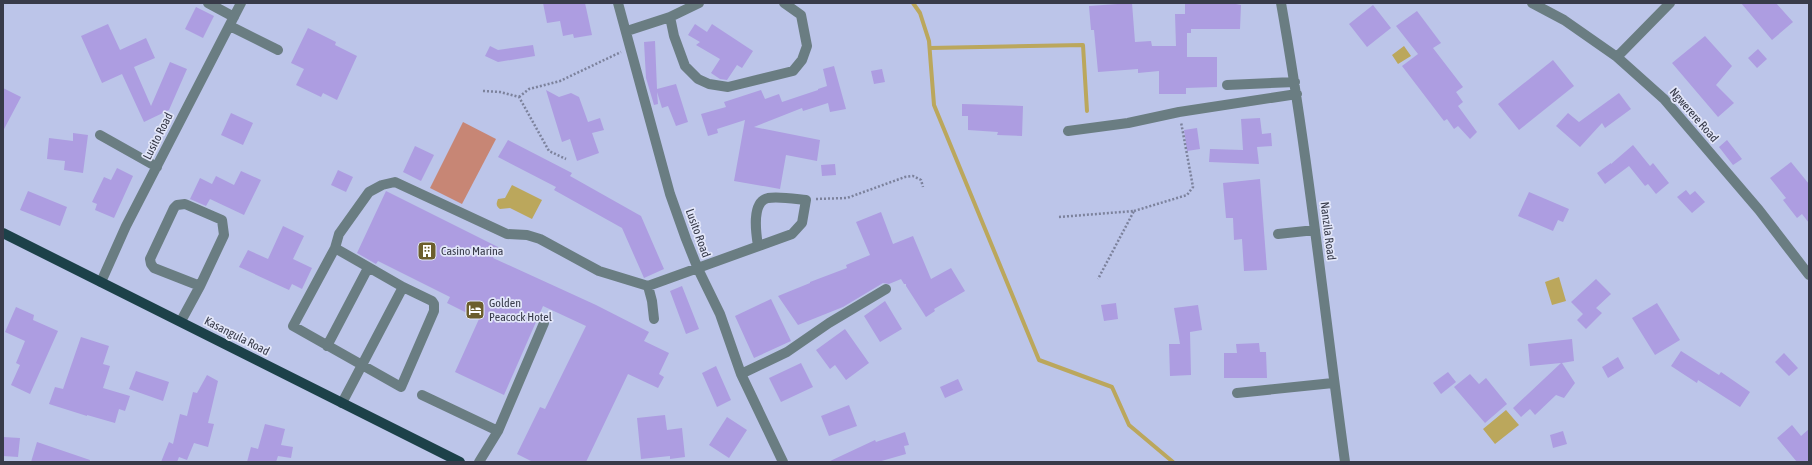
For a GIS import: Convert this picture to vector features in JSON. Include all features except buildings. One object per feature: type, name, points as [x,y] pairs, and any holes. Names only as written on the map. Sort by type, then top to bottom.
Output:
[{"type":"main road","name":"Kasangula Road","points":[[3,233],[460,462]]},
{"type":"street","points":[[208,3],[232,22],[278,50]]},
{"type":"street","name":"Lusito Road","points":[[101,282],[157,167],[241,3]]},
{"type":"street","name":"Lusito Road","points":[[618,3],[627,31],[630,48],[670,194],[698,269],[720,314],[741,374],[783,462]]},
{"type":"street","points":[[627,31],[670,17],[700,3]]},
{"type":"street","points":[[670,17],[674,36],[685,66],[698,79],[709,84],[728,87],[793,71],[802,60],[806,46],[801,15],[784,3]]},
{"type":"street","name":"Nanzila Road","points":[[1281,3],[1297,94],[1333,383],[1345,462]]},
{"type":"street","name":"Ngwerere Road","points":[[1532,3],[1564,20],[1617,56],[1664,99],[1759,210],[1809,275]]},
{"type":"street","points":[[1617,56],[1670,3]]},
{"type":"street","points":[[1227,85],[1295,82]]},
{"type":"street","points":[[1068,131],[1128,123],[1179,112],[1297,94]]},
{"type":"street","points":[[100,135],[157,167]]},
{"type":"street","points":[[335,248],[368,268],[432,301],[434,304],[434,311],[401,387],[293,326],[335,248],[339,234],[370,192],[382,185],[395,182],[507,234],[526,235],[540,239],[599,271],[648,286],[792,234],[802,223],[806,200],[769,198],[762,201],[759,206],[757,218],[758,246]]},
{"type":"street","points":[[182,322],[200,286],[224,235],[222,220],[185,204],[177,205],[174,208],[150,258],[151,264],[154,268],[200,286]]},
{"type":"street","points":[[1278,234],[1315,230]]},
{"type":"street","points":[[327,346],[368,268]]},
{"type":"street","points":[[648,286],[652,301],[654,319]]},
{"type":"street","points":[[342,402],[403,287]]},
{"type":"street","points":[[741,374],[787,352],[829,323],[886,289]]},
{"type":"street","points":[[479,462],[498,431],[544,323]]},
{"type":"street","points":[[1237,393],[1333,383]]},
{"type":"street","points":[[422,395],[498,431]]},
{"type":"path","points":[[519,97],[529,89],[560,81],[630,48]]},
{"type":"path","points":[[483,91],[500,92],[519,97],[549,151],[566,159]]},
{"type":"path","points":[[1059,218],[1134,211],[1187,195],[1193,187],[1179,112]]},
{"type":"path","points":[[806,200],[847,198],[905,177],[913,176],[921,180],[923,187]]},
{"type":"path","points":[[1098,278],[1134,211]]},
{"type":"shaded area","points":[[1404,46],[1411,56],[1398,64],[1392,55]]},
{"type":"shaded area","points":[[463,122],[496,139],[462,204],[430,188]]},
{"type":"shaded area","points":[[512,185],[542,200],[532,219],[510,208],[500,209],[497,206],[498,199],[505,198]]},
{"type":"shaded area","points":[[1559,277],[1566,301],[1552,305],[1545,282]]},
{"type":"shaded area","points":[[1506,410],[1519,425],[1495,444],[1483,429]]},
{"type":"waterway","points":[[913,3],[920,13],[929,41],[934,105],[1039,360],[1112,387],[1129,425],[1173,462]]},
{"type":"waterway","points":[[930,48],[1083,45],[1087,111]]},
{"type":"place","name":"Casino Marina","points":[[427,251]]},
{"type":"place","name":"Golden Peacock Hotel","points":[[475,310]]}]
